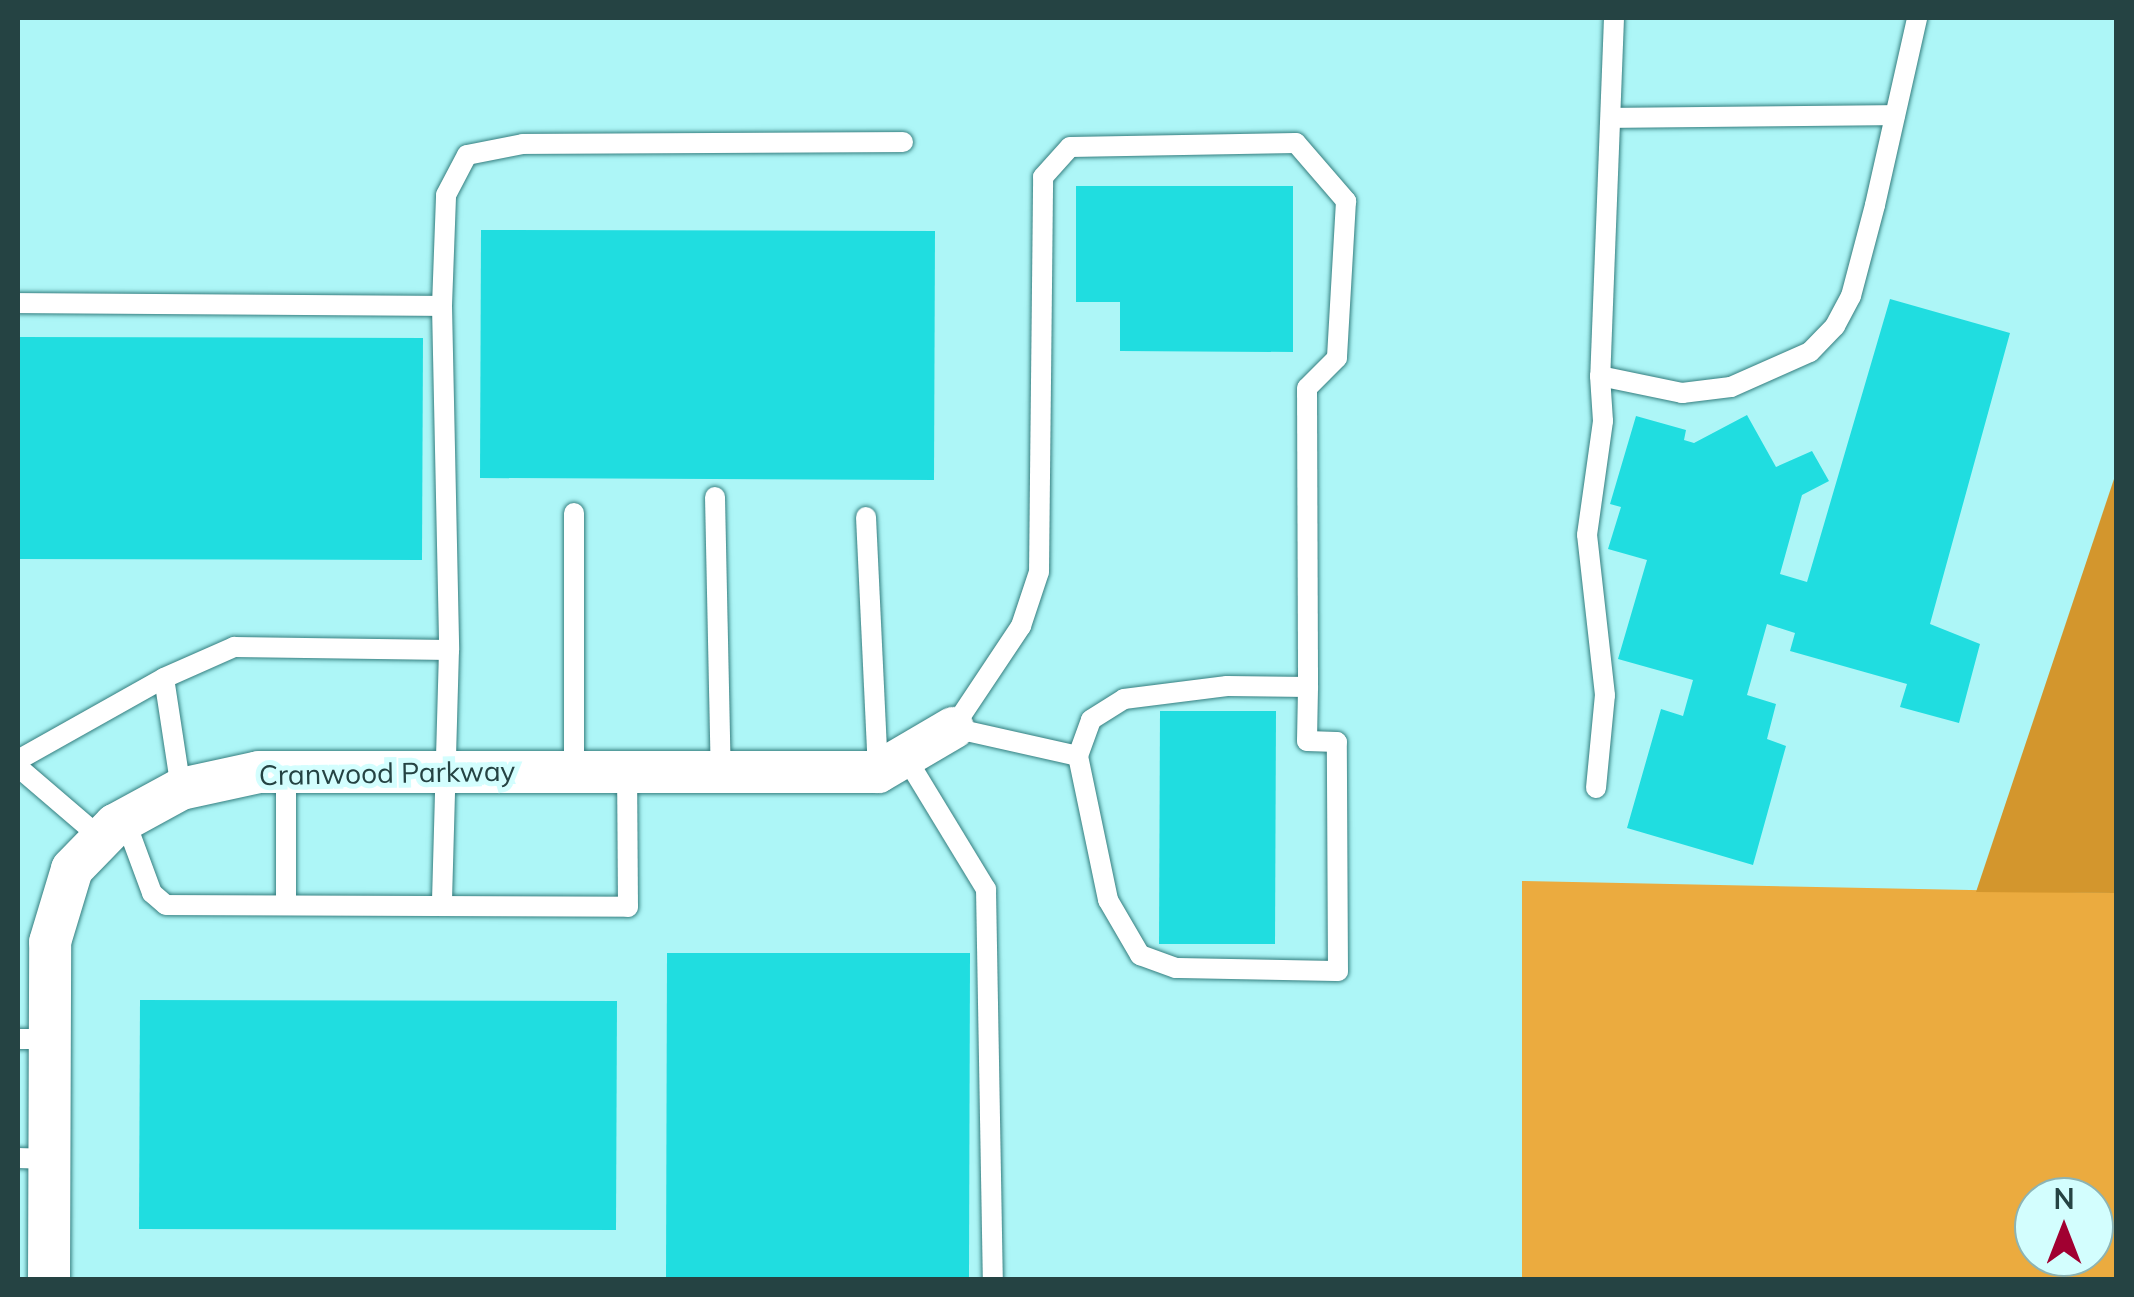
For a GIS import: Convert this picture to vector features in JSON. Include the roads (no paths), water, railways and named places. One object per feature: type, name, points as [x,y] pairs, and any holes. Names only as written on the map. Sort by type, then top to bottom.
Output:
[{"type":"street","points":[[892,764],[953,728]]},
{"type":"street","name":"Cranwood Parkway","points":[[48,1280],[33,1158],[34,1039],[50,942],[72,869],[114,829],[182,789],[286,772],[721,772],[892,764]]},
{"type":"lane","points":[[1596,788],[1605,695],[1587,536],[1603,421],[1600,376],[1614,18]]},
{"type":"lane","points":[[1600,376],[1682,392],[1731,387],[1810,352],[1835,326],[1850,296],[1917,18]]},
{"type":"lane","points":[[1612,118],[1895,115]]},
{"type":"lane","points":[[442,906],[442,771],[449,650],[442,306],[446,195],[468,155],[522,144],[903,142]]},
{"type":"lane","points":[[1078,756],[953,728],[1021,626],[1039,572],[1042,177],[1070,147],[1296,143],[1346,201],[1337,358],[1307,388],[1308,687],[1306,741],[1337,742],[1338,971],[1176,968],[1140,954],[1108,900],[1078,756],[1091,720],[1124,700],[1212,687],[1308,687]]},
{"type":"lane","points":[[18,302],[442,306]]},
{"type":"lane","points":[[714,497],[721,772]]},
{"type":"lane","points":[[574,513],[574,772]]},
{"type":"lane","points":[[866,518],[892,764],[986,888],[993,1280]]},
{"type":"lane","points":[[449,650],[234,646],[164,678],[18,764],[114,829],[152,893],[166,905],[628,907],[627,772]]},
{"type":"lane","points":[[164,678],[182,789]]},
{"type":"lane","points":[[286,772],[286,905]]}]
